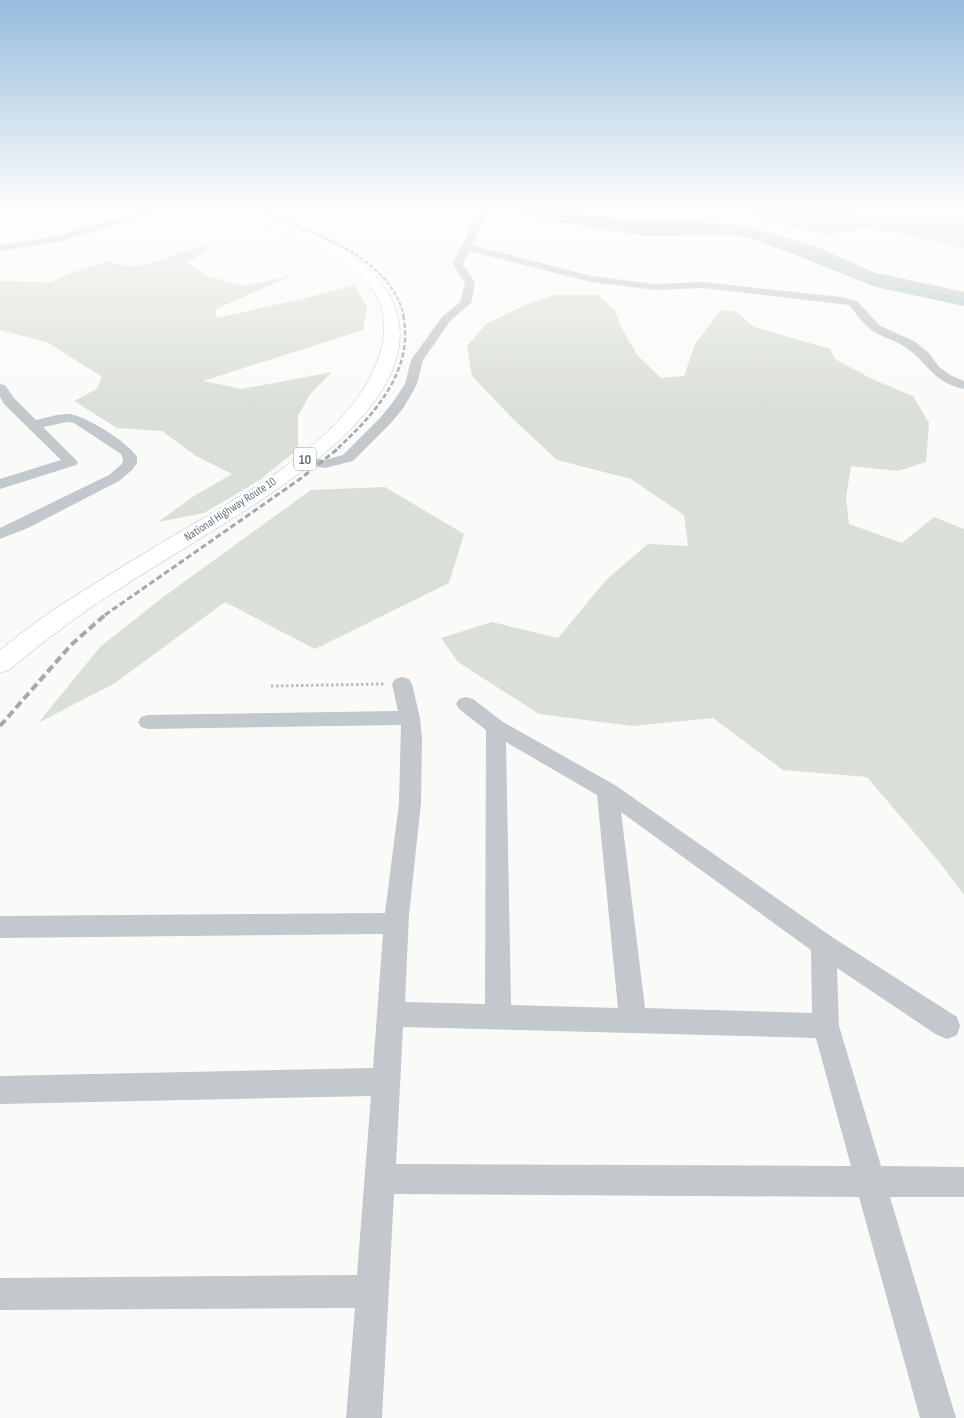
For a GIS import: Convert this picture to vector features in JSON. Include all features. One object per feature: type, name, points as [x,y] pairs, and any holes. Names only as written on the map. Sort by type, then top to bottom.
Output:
[{"type":"highway","name":"National Highway Route 10","points":[[0,664],[60,617],[93,595],[242,503],[303,460],[338,431],[376,386],[391,349],[392,325],[390,310],[380,291],[367,276]]},
{"type":"street","points":[[303,460],[325,464],[348,458],[393,412],[411,384],[417,360],[446,319],[466,301],[470,283],[465,276]]},
{"type":"street","points":[[580,276],[655,287],[703,285],[841,300],[853,303],[876,328],[910,344],[925,356],[935,370],[947,379],[964,385]]},
{"type":"street","points":[[880,276],[964,295]]},
{"type":"street","points":[[0,388],[4,403],[34,424],[71,462],[2,481]]},
{"type":"street","points":[[0,534],[36,518],[114,477],[126,469],[131,461],[131,457],[126,451],[78,420],[67,418],[34,424]]},
{"type":"street","points":[[364,1418],[396,923],[410,803],[412,762],[410,718],[402,684]]},
{"type":"street","points":[[466,704],[496,727],[607,791],[823,945],[947,1026]]},
{"type":"street","points":[[148,722],[410,718]]},
{"type":"street","points":[[496,727],[498,1018]]},
{"type":"street","points":[[607,791],[633,1021]]},
{"type":"street","points":[[0,927],[396,923]]},
{"type":"street","points":[[823,945],[826,1026],[938,1418]]},
{"type":"street","points":[[390,1014],[826,1026]]},
{"type":"street","points":[[0,1090],[386,1082]]},
{"type":"street","points":[[380,1179],[964,1182]]},
{"type":"street","points":[[0,1294],[373,1291]]},
{"type":"path","points":[[271,686],[402,684]]},
{"type":"shaded area","points":[[64,276],[208,276],[245,286],[290,276],[216,309],[216,318],[355,285],[367,308],[363,330],[203,381],[242,389],[332,372],[310,394],[298,416],[298,449],[260,480],[204,513],[158,522],[194,496],[232,474],[196,456],[162,431],[117,428],[74,401],[97,389],[102,377],[47,342],[0,330],[0,281],[51,282]]},
{"type":"shaded area","points":[[554,295],[598,295],[615,311],[622,329],[638,356],[661,378],[684,376],[695,344],[721,310],[737,312],[754,327],[830,349],[835,359],[872,379],[913,396],[929,423],[926,462],[898,471],[851,466],[846,497],[849,524],[902,543],[934,517],[964,529],[964,895],[940,863],[867,777],[783,770],[713,718],[632,726],[539,714],[458,662],[441,638],[492,622],[558,638],[606,580],[648,544],[688,546],[684,515],[631,479],[557,460],[514,420],[472,376],[467,346],[486,324],[523,306]]},
{"type":"shaded area","points":[[385,487],[464,534],[449,583],[315,649],[225,602],[115,683],[38,723],[101,646],[166,595],[311,490]]},
{"type":"waterway","points":[[862,276],[882,283],[964,300]]},
{"type":"railway","points":[[382,276],[396,295],[404,316]]},
{"type":"railway","points":[[338,448],[378,405],[389,389],[403,354],[405,335],[403,315]]},
{"type":"railway","points":[[105,615],[300,479],[340,447]]},
{"type":"railway","points":[[0,726],[71,645],[106,614]]}]
